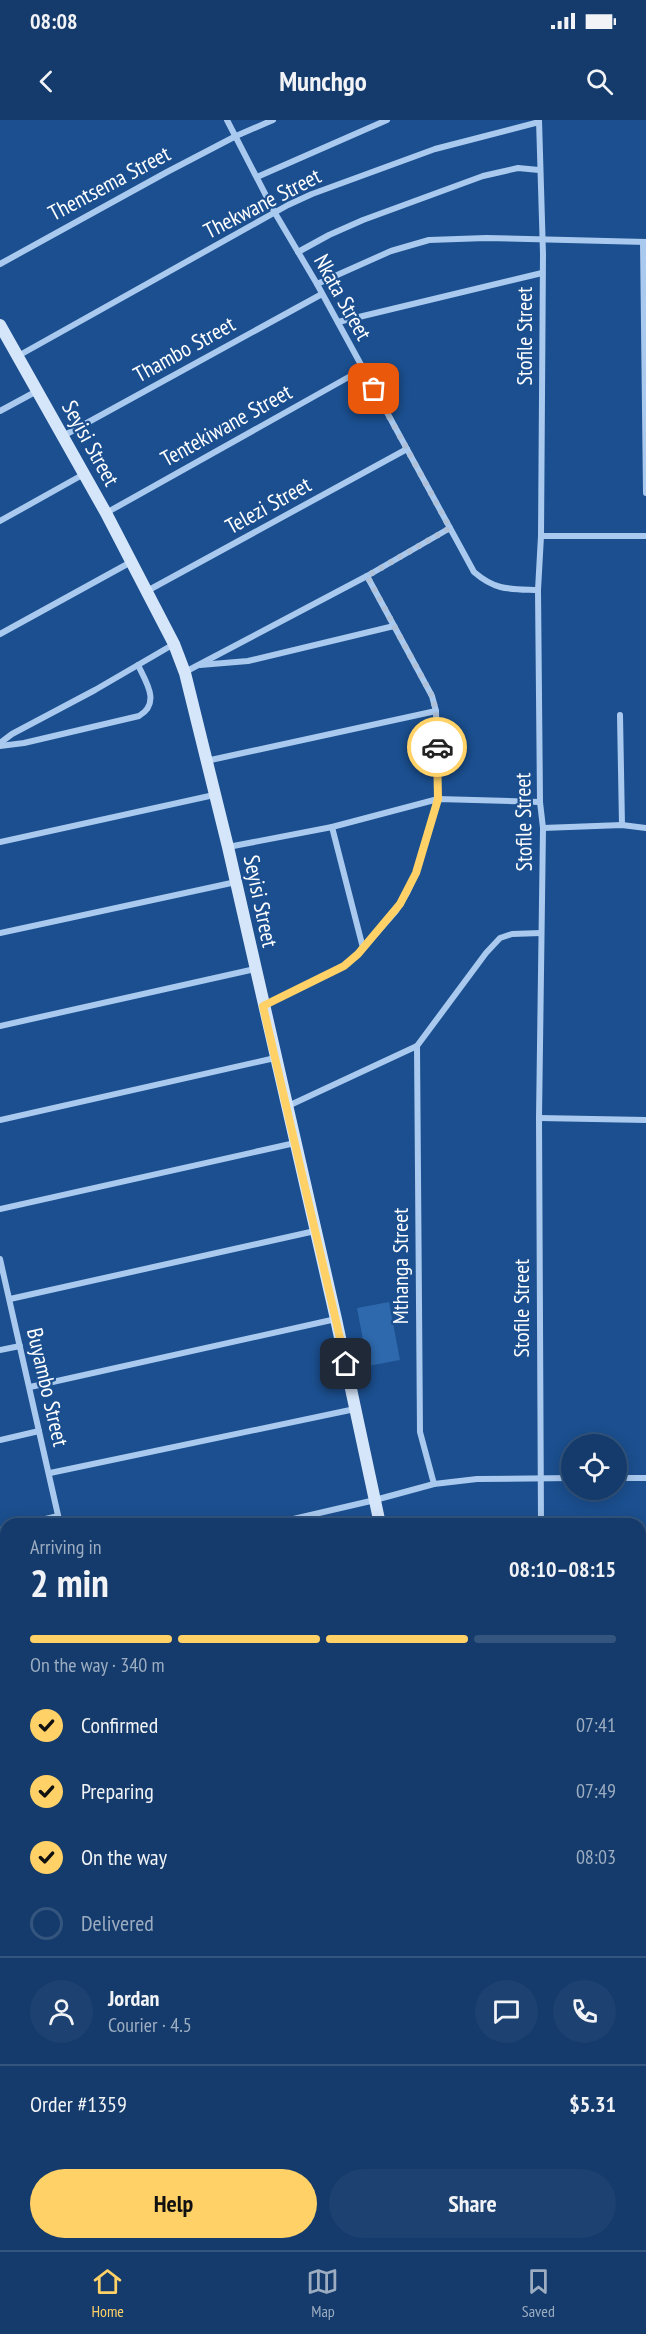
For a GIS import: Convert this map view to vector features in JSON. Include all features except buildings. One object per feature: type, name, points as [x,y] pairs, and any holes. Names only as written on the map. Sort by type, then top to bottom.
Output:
[{"type":"street","name":"Nkata Street","points":[[227,120],[275,213],[317,284],[474,572],[500,588],[538,590]]},
{"type":"street","name":"Thentsema Street","points":[[0,264],[236,136],[273,120]]},
{"type":"street","points":[[257,177],[387,120]]},
{"type":"street","name":"Stofile Street","points":[[539,121],[542,273],[541,536],[538,590],[540,802],[543,828],[539,1118],[541,1518]]},
{"type":"street","name":"Thekwane Street","points":[[18,356],[312,194],[435,149],[539,121]]},
{"type":"street","points":[[298,252],[363,220],[454,186],[496,172],[518,168],[539,170]]},
{"type":"street","points":[[317,284],[391,252],[429,240],[486,238],[645,242],[646,493]]},
{"type":"street","points":[[338,322],[542,273]]},
{"type":"street","name":"Thambo Street","points":[[63,436],[322,294]]},
{"type":"street","name":"Seyisi Street","points":[[0,325],[106,513],[174,644],[185,673],[228,847],[336,1319],[379,1518]]},
{"type":"street","name":"Tentekiwane Street","points":[[106,513],[363,369]]},
{"type":"street","points":[[0,411],[38,391]]},
{"type":"street","name":"Telezi Street","points":[[147,592],[407,449]]},
{"type":"street","points":[[0,521],[84,474]]},
{"type":"street","points":[[185,673],[367,576],[450,528]]},
{"type":"street","points":[[541,536],[646,536]]},
{"type":"street","points":[[0,634],[131,562]]},
{"type":"street","points":[[263,1006],[344,966],[396,911],[408,893],[416,873],[438,799],[436,711],[427,685],[367,576]]},
{"type":"street","points":[[200,665],[212,666],[248,661],[394,626]]},
{"type":"street","points":[[0,744],[12,734],[95,690],[174,644]]},
{"type":"street","points":[[0,744],[24,743],[139,716],[150,705],[152,698],[138,665]]},
{"type":"street","points":[[206,762],[436,711]]},
{"type":"street","points":[[621,715],[622,825]]},
{"type":"street","points":[[0,843],[214,795]]},
{"type":"street","points":[[228,847],[332,827],[438,799],[540,802]]},
{"type":"street","points":[[543,828],[622,825],[646,828]]},
{"type":"street","points":[[332,827],[363,948]]},
{"type":"street","points":[[0,933],[236,882]]},
{"type":"street","points":[[286,1107],[417,1046],[486,953],[500,938],[512,934],[541,933]]},
{"type":"street","points":[[0,1026],[255,969]]},
{"type":"street","name":"Mthanga Street","points":[[417,1046],[420,1432],[434,1484]]},
{"type":"street","points":[[0,1120],[275,1058]]},
{"type":"street","points":[[539,1118],[646,1119]]},
{"type":"street","points":[[0,1209],[295,1143]]},
{"type":"street","points":[[10,1299],[315,1232]]},
{"type":"street","name":"Buyambo Street","points":[[0,1259],[58,1516]]},
{"type":"street","points":[[30,1387],[336,1319]]},
{"type":"street","points":[[0,1350],[20,1346]]},
{"type":"street","points":[[50,1473],[355,1409]]},
{"type":"street","points":[[0,1440],[39,1431]]},
{"type":"street","points":[[298,1518],[434,1484],[477,1479],[561,1478]]},
{"type":"street","points":[[627,1478],[646,1478]]},
{"type":"street","points":[[50,1518],[58,1516]]},
{"type":"shaded area","points":[[389,1302],[400,1360],[368,1366],[357,1308]]},
{"type":"way so far","points":[[374,389],[450,528],[367,576],[432,696],[436,711],[437,747]]},
{"type":"route","points":[[346,1364],[263,1006],[344,966],[358,954],[396,911],[408,893],[416,873],[438,799],[437,747]]}]
